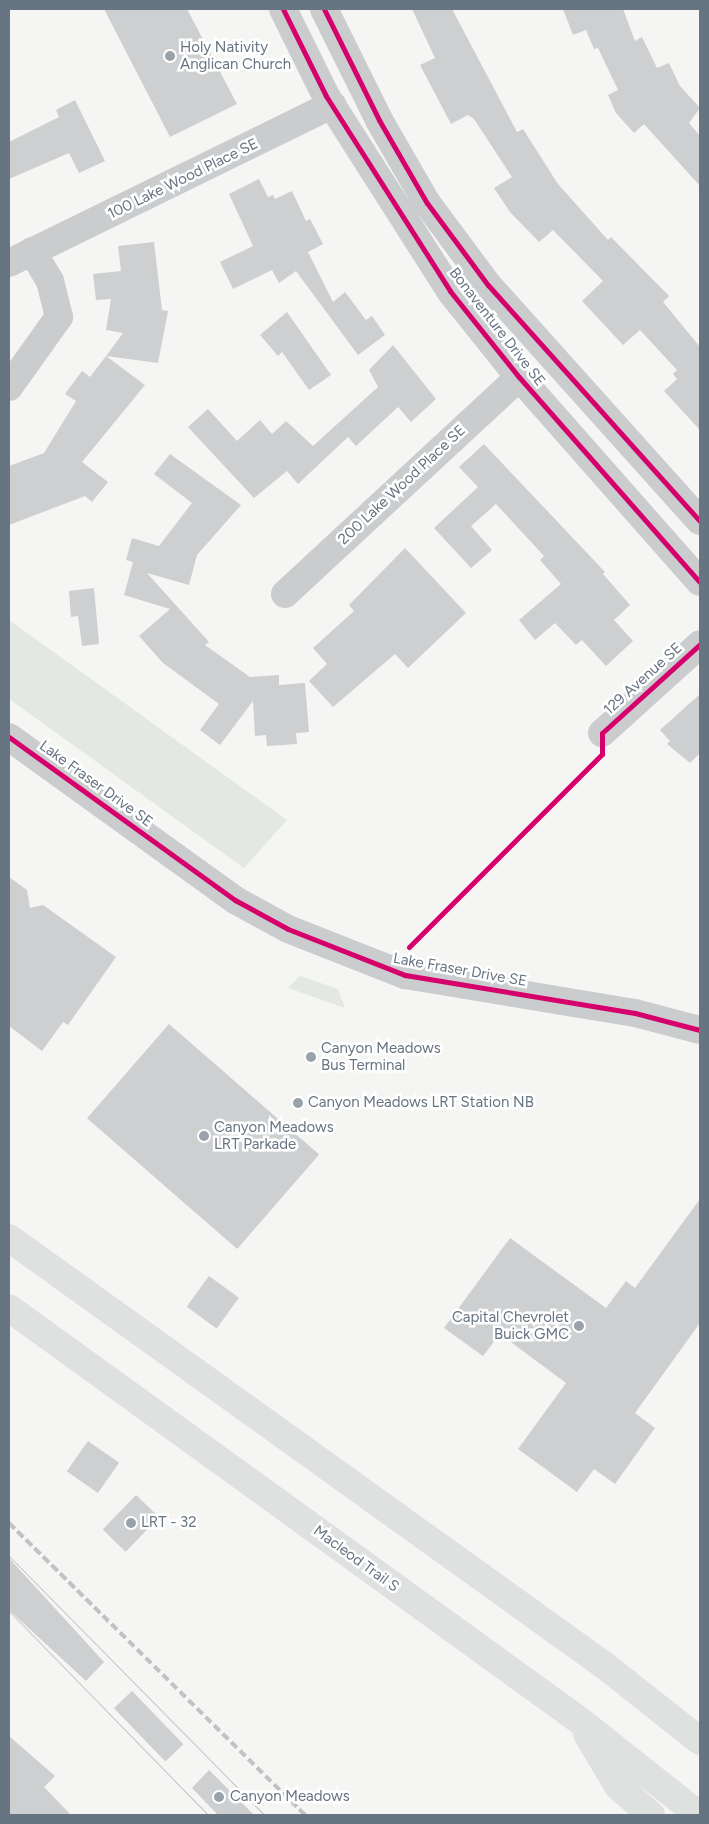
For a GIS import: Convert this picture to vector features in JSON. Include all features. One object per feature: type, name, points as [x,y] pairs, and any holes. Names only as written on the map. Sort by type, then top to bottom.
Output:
[{"type":"highway","points":[[9,1238],[604,1665],[700,1741]]},
{"type":"highway","name":"Macleod Trail S","points":[[9,1308],[579,1720],[699,1815]]},
{"type":"highway","points":[[579,1720],[618,1786],[651,1815]]},
{"type":"street","name":"Bonaventure Drive SE","points":[[283,9],[332,106],[450,291],[519,377],[700,582]]},
{"type":"street","name":"Bonaventure Drive SE","points":[[324,9],[378,120],[433,210],[495,292],[700,521]]},
{"type":"street","name":"100 Lake Wood Place SE","points":[[9,388],[59,317],[50,281],[20,257],[332,106]]},
{"type":"street","name":"200 Lake Wood Place SE","points":[[285,594],[519,377]]},
{"type":"street","name":"129 Avenue SE","points":[[602,733],[700,644]]},
{"type":"street","name":"Lake Fraser Drive SE","points":[[9,736],[235,900],[288,929],[405,975],[635,1013],[700,1030]]},
{"type":"shaded area","points":[[9,620],[287,820],[244,868],[9,699]]},
{"type":"shaded area","points":[[300,976],[338,989],[345,1008],[288,988]]},
{"type":"building","name":"Holy Nativity Anglican Church","points":[[104,9],[187,9],[237,104],[170,137]]},
{"type":"building","points":[[412,9],[452,9],[517,132],[523,129],[558,184],[608,240],[611,237],[669,296],[663,302],[700,347],[700,430],[664,391],[677,379],[673,374],[677,370],[640,330],[623,345],[582,301],[603,281],[553,230],[539,242],[510,212],[494,188],[512,177],[474,119],[468,115],[451,124],[420,65],[435,58]]},
{"type":"building","points":[[563,9],[623,9],[635,41],[642,37],[657,68],[669,63],[680,86],[700,108],[689,123],[700,136],[700,186],[644,124],[634,133],[616,113],[608,95],[618,90],[598,48],[594,49],[586,30],[573,35]]},
{"type":"building","points":[[75,100],[105,161],[79,173],[69,153],[9,179],[9,142],[59,117],[56,110]]},
{"type":"building","points":[[259,179],[268,197],[273,195],[275,199],[292,191],[306,221],[310,219],[323,244],[308,252],[333,302],[345,292],[366,320],[372,316],[385,335],[358,355],[296,271],[279,283],[272,270],[233,289],[220,262],[253,246],[229,194]]},
{"type":"building","points":[[154,242],[162,310],[168,311],[158,363],[106,356],[123,333],[106,330],[111,299],[96,300],[93,274],[121,271],[118,246]]},
{"type":"building","points":[[287,312],[331,375],[309,390],[282,352],[278,356],[260,335]]},
{"type":"building","points":[[393,345],[436,399],[411,422],[398,407],[356,446],[348,437],[298,484],[287,471],[254,498],[188,427],[208,409],[237,441],[260,420],[272,434],[286,421],[313,446],[378,387],[369,370]]},
{"type":"building","points":[[106,356],[145,385],[82,462],[108,482],[92,502],[85,496],[9,525],[9,466],[44,453],[76,401],[65,394],[82,371],[90,377]]},
{"type":"building","points":[[484,444],[605,572],[603,574],[630,605],[614,620],[633,641],[606,666],[582,640],[576,645],[555,623],[535,640],[519,620],[561,584],[540,560],[544,556],[496,504],[471,526],[492,550],[471,568],[434,528],[478,487],[459,467]]},
{"type":"building","points":[[170,454],[241,505],[197,555],[189,585],[147,573],[209,642],[205,645],[250,677],[279,675],[279,685],[305,683],[309,732],[296,733],[297,744],[267,746],[266,735],[255,736],[253,701],[220,745],[200,730],[219,704],[163,663],[139,636],[170,609],[124,595],[133,562],[126,560],[132,538],[159,546],[192,503],[154,474]]},
{"type":"building","points":[[405,548],[466,613],[408,668],[395,654],[333,707],[309,681],[327,664],[313,648],[354,611],[349,605]]},
{"type":"building","points":[[94,588],[99,644],[82,646],[78,616],[71,617],[69,591]]},
{"type":"building","points":[[700,694],[700,753],[690,763],[667,744],[670,741],[660,730]]},
{"type":"building","points":[[9,877],[27,890],[30,908],[43,905],[116,957],[68,1025],[63,1022],[42,1051],[9,1026]]},
{"type":"building","name":"Canyon Meadows LRT Parkade","points":[[169,1024],[319,1155],[237,1249],[87,1118]]},
{"type":"building","points":[[700,1199],[700,1323],[635,1413],[655,1428],[615,1484],[594,1469],[577,1492],[518,1449],[566,1383],[500,1334],[483,1356],[444,1328],[510,1238],[606,1308],[626,1281],[635,1288]]},
{"type":"building","points":[[209,1276],[239,1298],[217,1328],[187,1307]]},
{"type":"building","points":[[88,1441],[119,1463],[98,1493],[67,1471]]},
{"type":"building","name":"LRT - 32","points":[[136,1495],[159,1517],[126,1552],[103,1530]]},
{"type":"building","points":[[9,1558],[104,1662],[86,1681],[9,1610]]},
{"type":"building","points":[[132,1691],[183,1744],[165,1762],[114,1708]]},
{"type":"building","points":[[9,1736],[55,1776],[44,1787],[71,1815],[9,1815]]},
{"type":"building","points":[[209,1770],[254,1815],[218,1815],[192,1788]]},
{"type":"tram line","points":[[9,1556],[264,1815]]},
{"type":"tram line","points":[[9,1611],[208,1815]]},
{"type":"railway","points":[[9,1523],[305,1815]]},
{"type":"cycle path","points":[[283,9],[326,96],[450,291],[519,377],[700,582]]},
{"type":"cycle path","points":[[324,9],[379,120],[427,203],[488,285],[700,521]]},
{"type":"cycle path","points":[[409,947],[602,754],[602,733],[700,644]]},
{"type":"cycle path","points":[[9,737],[235,900],[288,929],[405,975],[635,1013],[700,1030]]},
{"type":"place","name":"Holy Nativity Anglican Church","points":[[170,56]]},
{"type":"place","name":"Canyon Meadows Bus Terminal","points":[[311,1057]]},
{"type":"place","name":"Canyon Meadows LRT Station NB","points":[[298,1103]]},
{"type":"place","name":"Canyon Meadows LRT Parkade","points":[[204,1136]]},
{"type":"place","name":"Capital Chevrolet Buick GMC","points":[[579,1326]]},
{"type":"place","name":"LRT - 32","points":[[131,1523]]},
{"type":"place","name":"Canyon Meadows","points":[[219,1797]]}]
